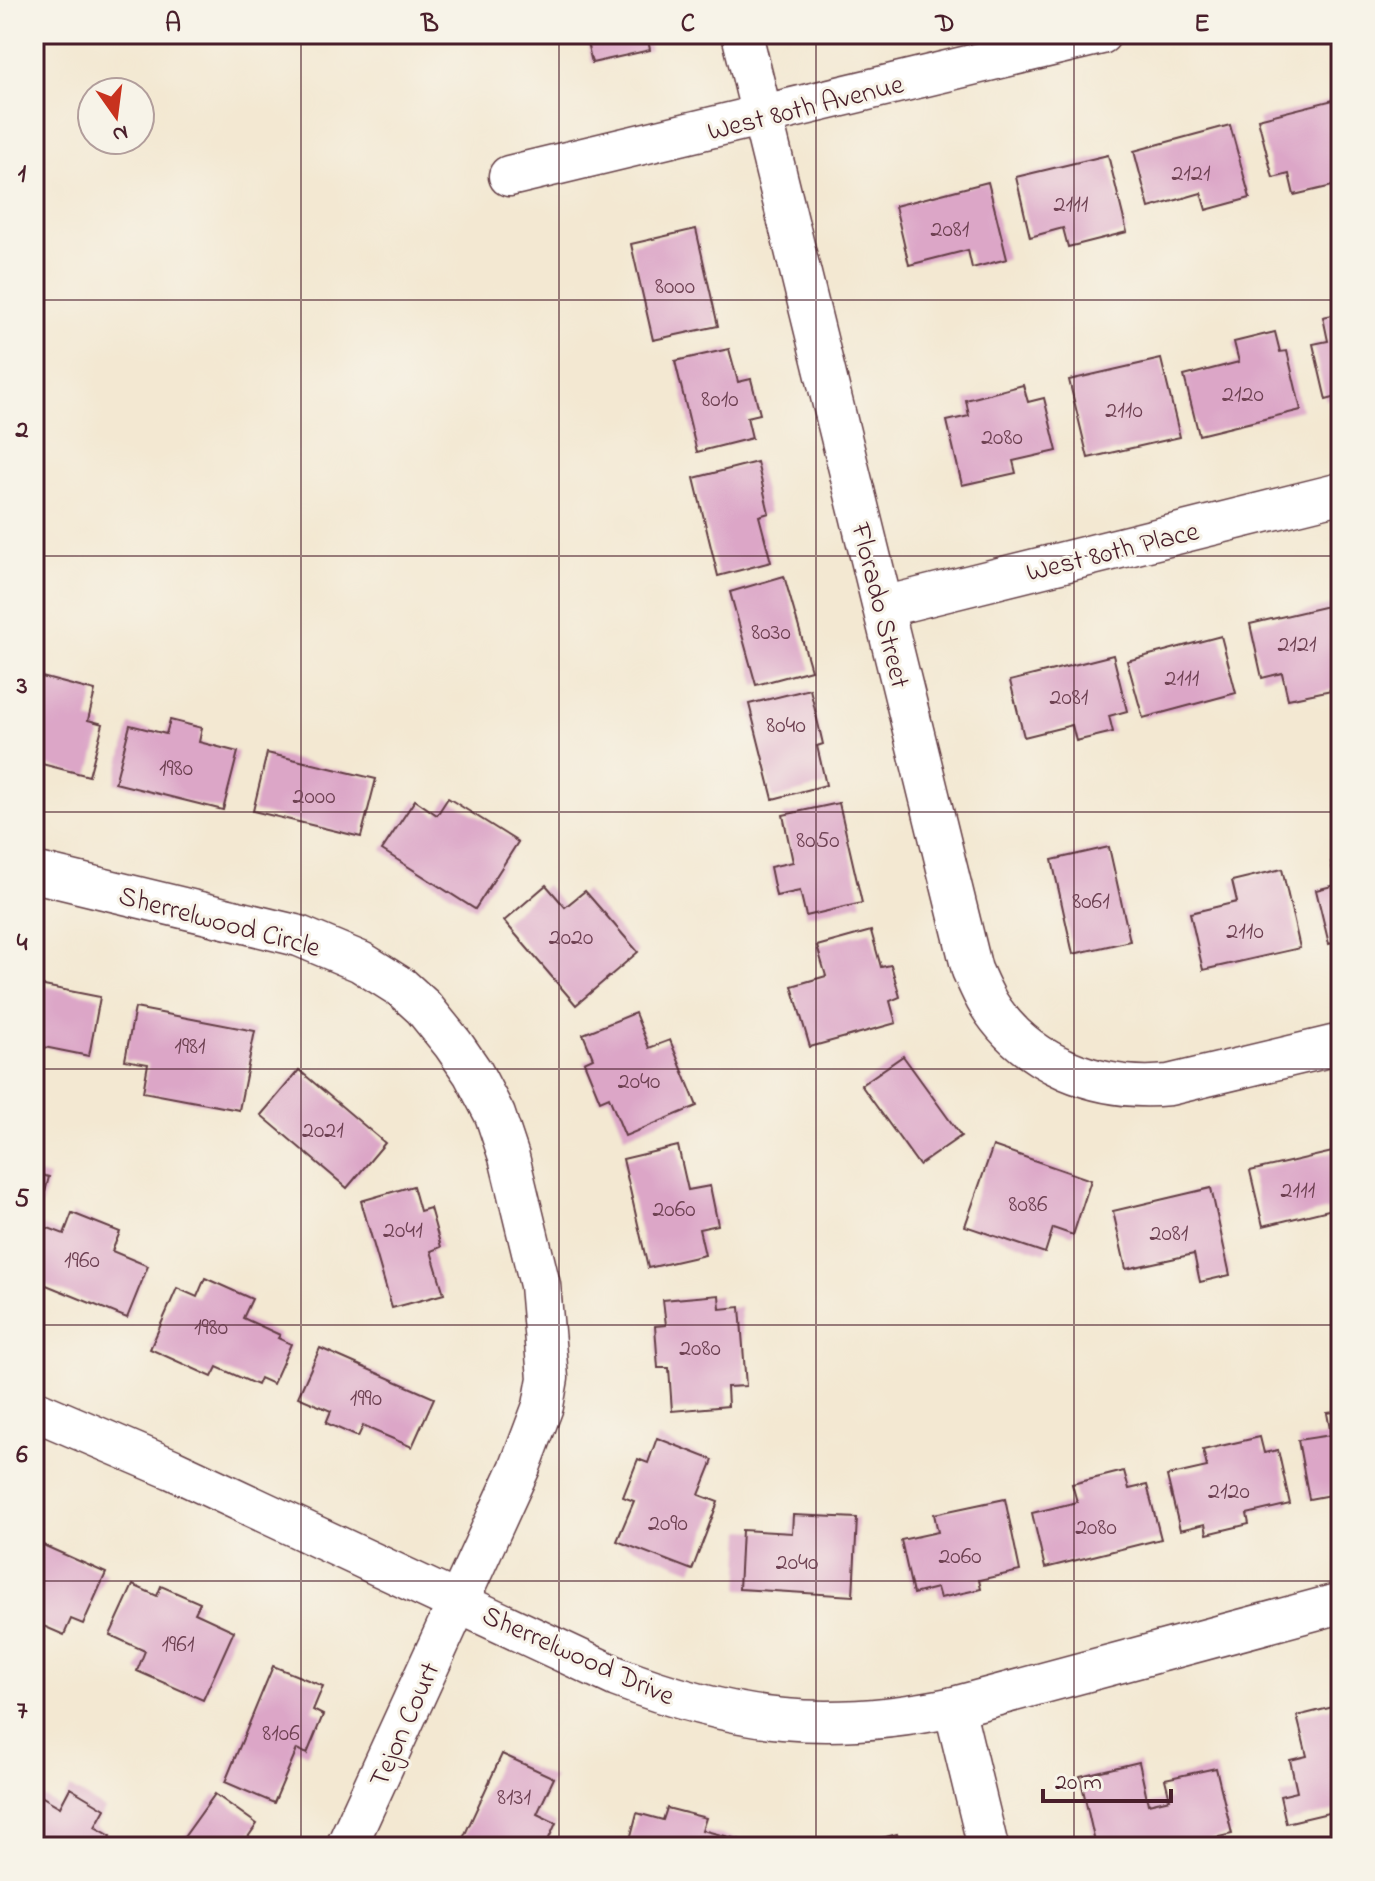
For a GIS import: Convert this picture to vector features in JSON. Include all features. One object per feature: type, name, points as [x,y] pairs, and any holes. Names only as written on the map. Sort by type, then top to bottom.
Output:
[{"type":"street","name":"Florado Street","points":[[742,34],[972,970],[988,1004],[1013,1033],[1053,1064],[1100,1083],[1150,1087],[1169,1085],[1341,1044]]},
{"type":"street","name":"West 80th Avenue","points":[[509,176],[1101,34]]},
{"type":"street","name":"West 80th Place","points":[[883,607],[1341,493]]},
{"type":"street","name":"Sherrelwood Circle","points":[[34,872],[299,936],[361,962],[402,988],[423,1007],[473,1073],[495,1115],[530,1242],[540,1285],[548,1378],[543,1406],[520,1467],[457,1601]]},
{"type":"street","name":"Sherrelwood Drive","points":[[34,1410],[172,1469],[617,1677],[669,1697],[757,1717],[848,1722],[903,1717],[954,1707],[1341,1603]]},
{"type":"street","name":"Tejon Court","points":[[346,1847],[457,1601]]},
{"type":"street","points":[[954,1707],[988,1847]]},
{"type":"building","points":[[585,34],[647,34],[650,50],[592,63]]},
{"type":"building","points":[[1341,98],[1341,184],[1294,195],[1289,174],[1273,178],[1258,119]]},
{"type":"building","points":[[1230,125],[1250,198],[1206,210],[1201,193],[1149,208],[1134,151]]},
{"type":"building","points":[[1108,155],[1127,232],[1068,247],[1063,228],[1030,237],[1016,177]]},
{"type":"building","points":[[988,182],[1007,259],[972,268],[968,250],[909,265],[895,206]]},
{"type":"building","points":[[696,229],[718,326],[653,340],[631,244]]},
{"type":"building","points":[[1341,313],[1341,396],[1326,400],[1313,344],[1328,341],[1323,317]]},
{"type":"building","points":[[1275,332],[1280,352],[1287,351],[1301,410],[1199,435],[1184,376],[1239,362],[1234,342]]},
{"type":"building","points":[[729,349],[738,382],[751,379],[760,414],[747,417],[752,438],[697,452],[675,361]]},
{"type":"building","points":[[1161,359],[1180,437],[1088,458],[1069,380]]},
{"type":"building","points":[[1023,385],[1028,402],[1044,398],[1057,451],[1013,461],[1016,473],[962,485],[947,421],[969,416],[966,400]]},
{"type":"building","points":[[757,462],[769,513],[759,516],[771,562],[718,576],[694,478]]},
{"type":"building","points":[[784,576],[811,670],[756,685],[730,592]]},
{"type":"building","points":[[1341,603],[1341,662],[1334,663],[1341,688],[1288,699],[1282,673],[1262,678],[1250,624]]},
{"type":"building","points":[[1221,636],[1236,693],[1143,718],[1127,661]]},
{"type":"building","points":[[1113,655],[1127,711],[1109,716],[1113,732],[1076,741],[1072,725],[1024,737],[1010,681]]},
{"type":"building","points":[[34,675],[95,691],[88,720],[103,724],[89,776],[34,762]]},
{"type":"building","points":[[810,689],[823,744],[817,746],[826,785],[773,799],[749,704]]},
{"type":"building","points":[[170,720],[202,728],[199,742],[238,752],[223,810],[115,783],[130,725],[166,734]]},
{"type":"building","points":[[267,753],[376,779],[361,837],[253,811]]},
{"type":"building","points":[[448,798],[518,842],[475,909],[382,850],[415,800],[437,815]]},
{"type":"building","points":[[839,803],[862,903],[806,916],[800,891],[776,896],[770,867],[793,862],[783,815]]},
{"type":"building","points":[[1109,847],[1130,941],[1073,954],[1052,860]]},
{"type":"building","points":[[1341,860],[1341,941],[1329,944],[1316,890],[1336,885],[1331,862]]},
{"type":"building","points":[[1282,869],[1300,948],[1203,970],[1190,913],[1237,902],[1232,881]]},
{"type":"building","points":[[546,885],[565,907],[585,891],[638,952],[576,1005],[504,921]]},
{"type":"building","points":[[871,931],[881,967],[891,965],[900,997],[890,1001],[896,1023],[810,1047],[792,986],[826,976],[817,946]]},
{"type":"building","points":[[34,984],[100,997],[89,1056],[34,1045]]},
{"type":"building","points":[[135,1008],[255,1031],[239,1110],[143,1092],[148,1064],[125,1060]]},
{"type":"building","points":[[635,1013],[649,1048],[670,1040],[697,1106],[625,1136],[609,1097],[600,1101],[584,1062],[593,1058],[583,1034]]},
{"type":"building","points":[[903,1056],[961,1136],[919,1165],[861,1085]]},
{"type":"building","points":[[299,1070],[385,1143],[347,1188],[261,1115]]},
{"type":"building","points":[[678,1146],[688,1190],[710,1186],[718,1225],[699,1229],[705,1255],[648,1268],[623,1159]]},
{"type":"building","points":[[993,1146],[1091,1180],[1073,1235],[1053,1228],[1045,1253],[965,1226]]},
{"type":"building","points":[[1341,1150],[1341,1207],[1263,1226],[1250,1171]]},
{"type":"building","points":[[34,1173],[49,1177],[35,1229],[34,1229]]},
{"type":"building","points":[[413,1186],[420,1211],[430,1208],[441,1247],[431,1251],[444,1294],[392,1308],[361,1201]]},
{"type":"building","points":[[1211,1188],[1230,1275],[1200,1282],[1194,1254],[1126,1269],[1113,1211]]},
{"type":"building","points":[[72,1213],[120,1232],[112,1251],[148,1266],[127,1318],[34,1280],[34,1247],[43,1226],[64,1234]]},
{"type":"building","points":[[205,1278],[252,1299],[243,1318],[280,1335],[278,1338],[291,1344],[273,1384],[260,1378],[257,1385],[217,1367],[212,1377],[150,1349],[177,1288],[197,1297]]},
{"type":"building","points":[[719,1295],[720,1309],[740,1307],[746,1386],[727,1387],[728,1406],[672,1411],[669,1368],[658,1368],[655,1326],[666,1325],[663,1300]]},
{"type":"building","points":[[320,1348],[434,1398],[412,1447],[363,1426],[358,1437],[326,1423],[331,1411],[298,1397]]},
{"type":"building","points":[[1341,1411],[1341,1493],[1309,1499],[1298,1440],[1331,1435],[1327,1413]]},
{"type":"building","points":[[1260,1437],[1264,1453],[1278,1450],[1290,1504],[1247,1514],[1249,1524],[1207,1534],[1205,1524],[1180,1530],[1167,1476],[1207,1467],[1203,1450]]},
{"type":"building","points":[[657,1438],[713,1460],[699,1495],[718,1502],[692,1570],[617,1541],[634,1501],[623,1497],[638,1459],[648,1463]]},
{"type":"building","points":[[1124,1471],[1129,1489],[1147,1485],[1161,1539],[1045,1568],[1032,1513],[1077,1502],[1072,1484]]},
{"type":"building","points":[[1005,1499],[1020,1571],[979,1580],[981,1589],[940,1598],[937,1588],[913,1594],[901,1540],[938,1532],[934,1514]]},
{"type":"building","points":[[793,1515],[857,1518],[853,1596],[739,1589],[742,1530],[792,1533]]},
{"type":"building","points":[[34,1541],[106,1573],[83,1624],[71,1619],[64,1635],[34,1622]]},
{"type":"building","points":[[133,1585],[157,1596],[161,1586],[200,1603],[195,1613],[234,1631],[203,1700],[137,1671],[145,1651],[110,1635]]},
{"type":"building","points":[[273,1666],[323,1686],[313,1710],[323,1715],[307,1754],[297,1749],[274,1803],[225,1782]]},
{"type":"building","points":[[1341,1705],[1341,1810],[1286,1823],[1280,1796],[1297,1792],[1290,1760],[1307,1756],[1297,1716]]},
{"type":"building","points":[[502,1754],[554,1778],[537,1814],[556,1823],[545,1847],[459,1847]]},
{"type":"building","points":[[1139,1762],[1148,1804],[1170,1799],[1165,1779],[1216,1768],[1232,1834],[1175,1847],[1096,1847],[1080,1776]]},
{"type":"building","points":[[70,1788],[105,1809],[95,1827],[111,1836],[104,1847],[34,1847],[34,1792],[60,1807]]},
{"type":"building","points":[[215,1794],[257,1824],[241,1847],[177,1847]]},
{"type":"building","points":[[667,1808],[706,1818],[702,1830],[756,1844],[756,1847],[628,1847],[637,1813],[663,1820]]},
{"type":"building","points":[[897,1834],[901,1847],[852,1847],[852,1846]]},
{"type":"building","points":[[1341,1837],[1341,1847],[1316,1847],[1315,1843]]}]
